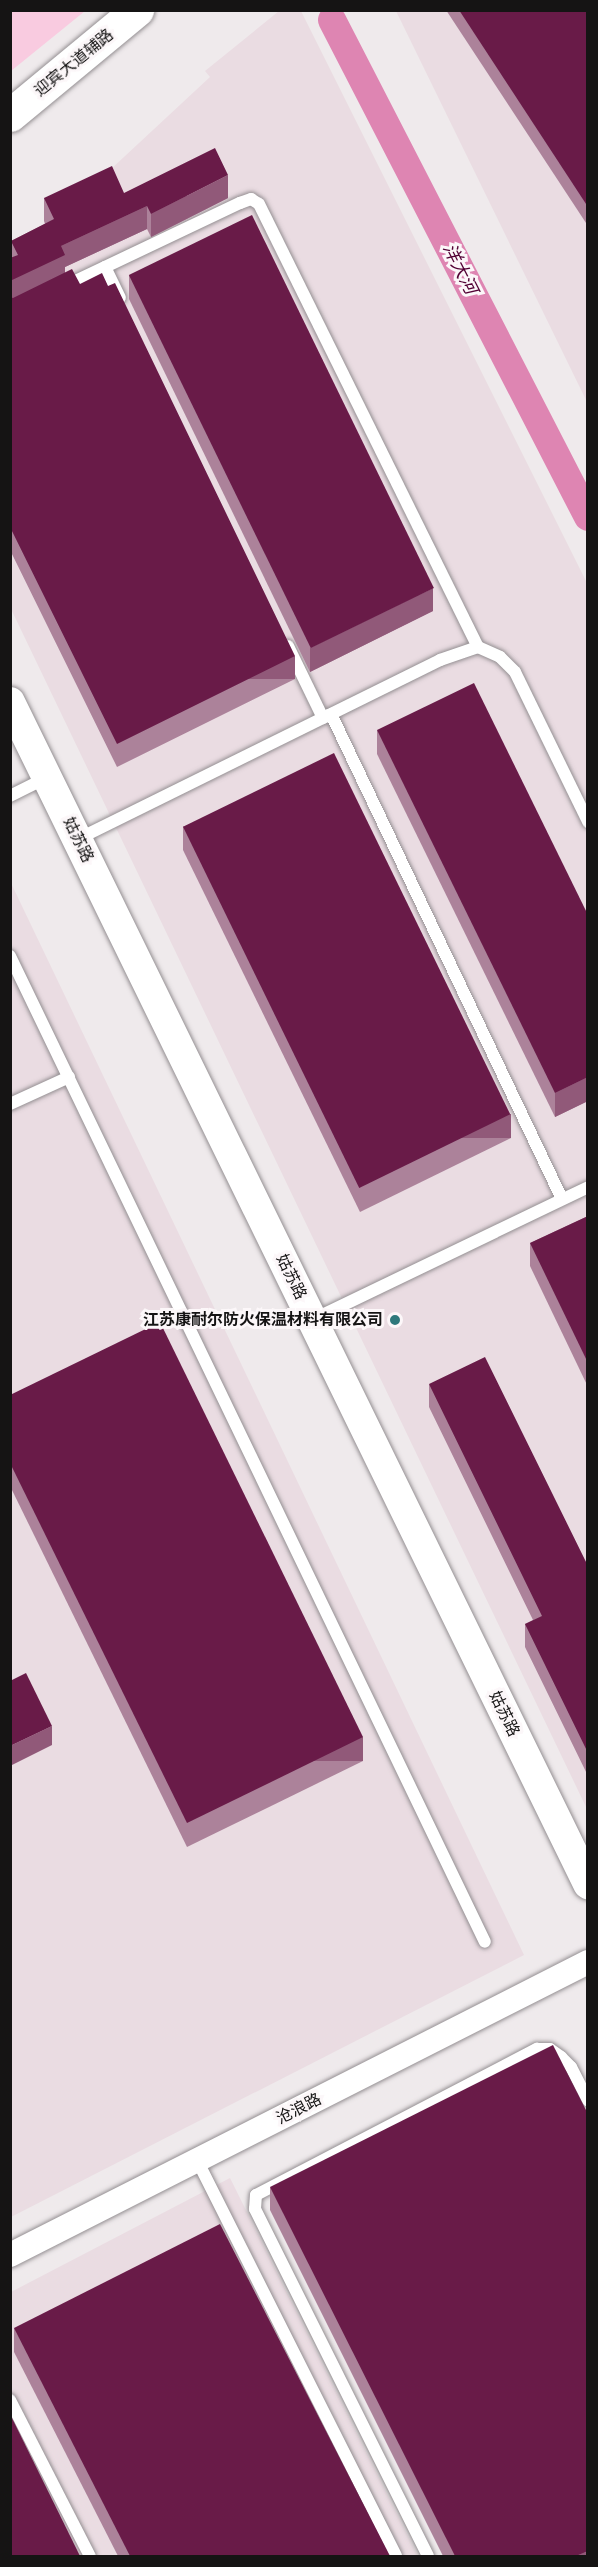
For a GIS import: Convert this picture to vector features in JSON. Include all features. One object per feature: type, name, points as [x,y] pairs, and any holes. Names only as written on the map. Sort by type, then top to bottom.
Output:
[{"type":"main road","name":"迎宾大道辅路","points":[[10,115],[137,10]]},
{"type":"street","name":"姑苏路","points":[[10,702],[588,1884]]},
{"type":"street","name":"沧浪路","points":[[10,2255],[588,1962]]},
{"type":"lane","points":[[52,293],[240,203],[251,199],[259,204],[478,647]]},
{"type":"lane","points":[[105,267],[126,310]]},
{"type":"lane","points":[[281,632],[327,716],[562,1199]]},
{"type":"lane","points":[[78,838],[468,647],[478,647],[500,657],[515,672],[588,822]]},
{"type":"lane","points":[[10,796],[47,778]]},
{"type":"lane","points":[[10,956],[485,1942]]},
{"type":"lane","points":[[10,1104],[69,1077]]},
{"type":"lane","points":[[312,1320],[588,1187]]},
{"type":"lane","points":[[428,2556],[255,2208],[256,2195],[537,2049],[550,2049],[571,2067],[588,2101]]},
{"type":"lane","points":[[197,2160],[396,2556]]},
{"type":"lane","points":[[10,2400],[90,2556]]},
{"type":"shaded area","points":[[11,10],[85,10],[85,11],[11,71]]},
{"type":"shaded area","points":[[279,11],[301,11],[587,583],[587,1809],[11,609],[11,262],[210,77],[205,71]]},
{"type":"shaded area","points":[[396,11],[587,11],[587,402]]},
{"type":"shaded area","points":[[10,881],[524,1955],[11,2217],[10,2217]]},
{"type":"shaded area","points":[[230,2178],[418,2556],[11,2556],[11,2292]]},
{"type":"building","points":[[459,10],[588,10],[588,207]]},
{"type":"building","points":[[215,148],[228,175],[151,214],[147,206],[61,246],[65,255],[10,281],[10,258],[18,255],[11,241],[54,219],[44,198],[112,166],[124,193]]},
{"type":"building","points":[[252,215],[434,588],[311,648],[129,275]]},
{"type":"building","points":[[72,269],[80,284],[102,273],[108,286],[115,283],[295,656],[117,744],[10,527],[10,297],[13,298]]},
{"type":"building","points":[[474,683],[588,915],[588,1077],[555,1093],[377,730]]},
{"type":"building","points":[[334,753],[510,1114],[359,1188],[183,827]]},
{"type":"building","points":[[588,1216],[588,1363],[530,1243]]},
{"type":"building","points":[[160,1322],[363,1737],[187,1823],[10,1463],[10,1395]]},
{"type":"building","points":[[485,1357],[588,1566],[588,1753],[525,1624],[542,1616],[429,1384]]},
{"type":"building","points":[[26,1673],[52,1726],[10,1746],[10,1681]]},
{"type":"building","points":[[553,2045],[588,2114],[588,2551],[576,2556],[455,2556],[270,2187]]},
{"type":"building","points":[[220,2224],[390,2556],[130,2556],[14,2328]]},
{"type":"building","points":[[10,2414],[80,2556],[10,2556]]},
{"type":"waterway","name":"洋大河","points":[[332,20],[588,517]]},
{"type":"place","name":"江苏康耐尔防火保温材料有限公司","points":[[395,1320]]}]
